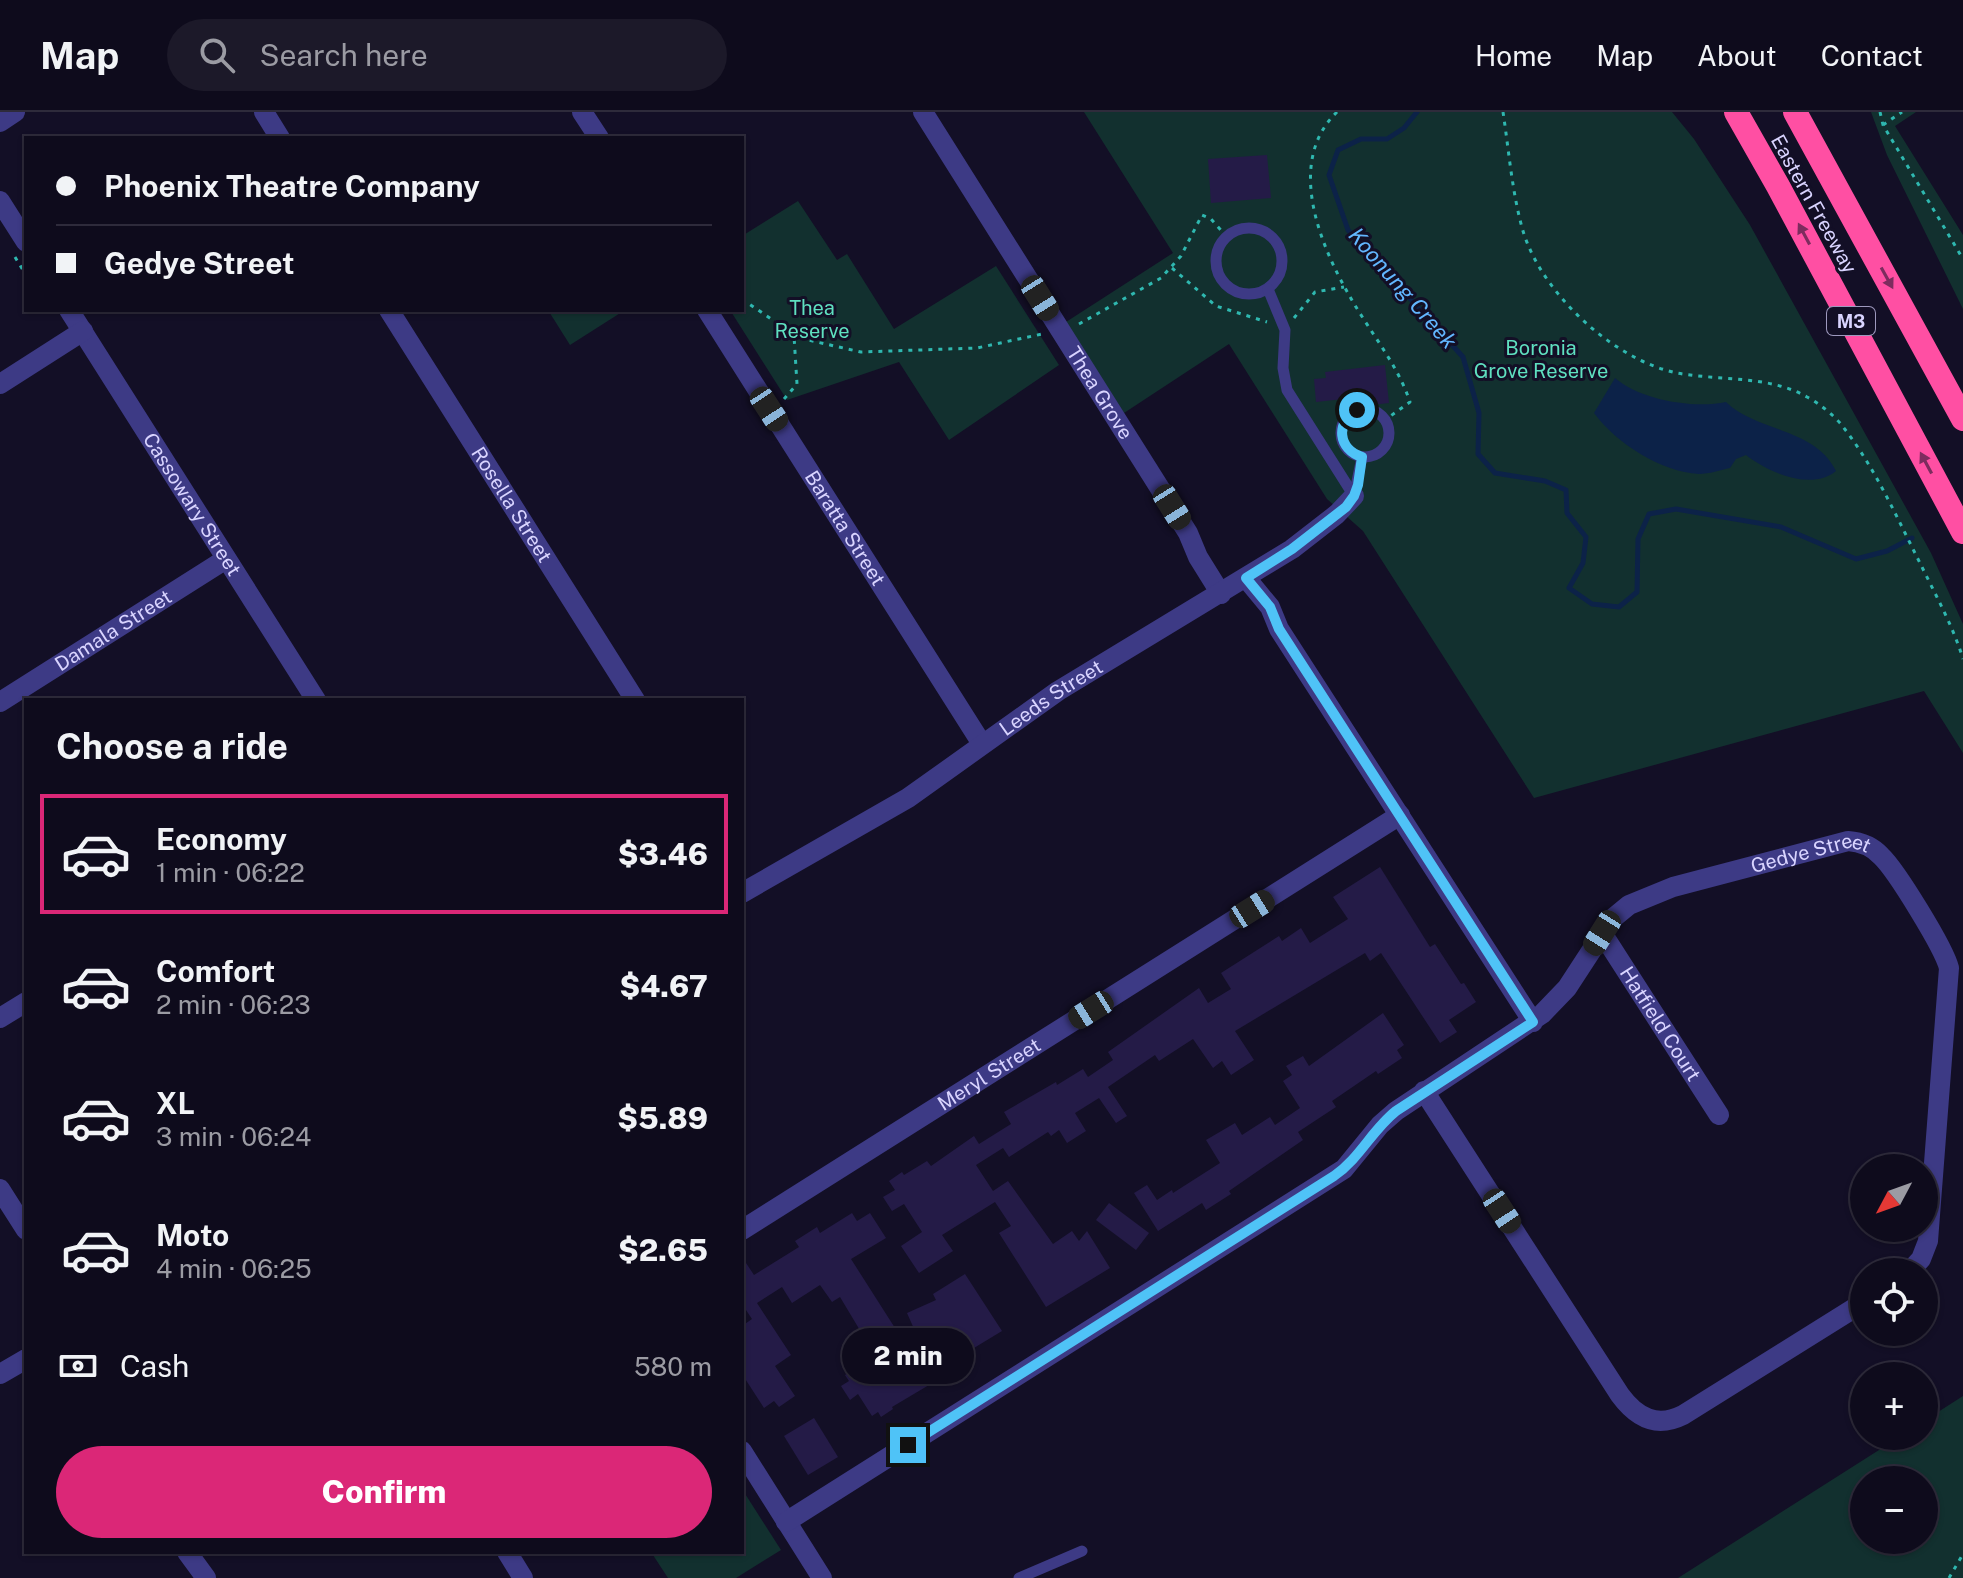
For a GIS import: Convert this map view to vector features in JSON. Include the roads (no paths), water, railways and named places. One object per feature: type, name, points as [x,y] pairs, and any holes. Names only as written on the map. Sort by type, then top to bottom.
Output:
[{"type":"highway","name":"Eastern Freeway","points":[[1736,112],[1963,532]]},
{"type":"highway","name":"Eastern Freeway","points":[[1795,112],[1963,419]]},
{"type":"street","points":[[0,122],[15,112]]},
{"type":"street","points":[[264,112],[279,136]]},
{"type":"street","points":[[582,112],[598,136]]},
{"type":"street","name":"Thea Grove","points":[[923,112],[1188,533],[1198,557],[1221,594]]},
{"type":"street","points":[[0,201],[24,239]]},
{"type":"street","name":"Cassowary Street","points":[[70,312],[315,698]]},
{"type":"street","name":"Rosella Street","points":[[390,312],[634,698]]},
{"type":"street","name":"Baratta Street","points":[[708,312],[982,744]]},
{"type":"street","points":[[0,384],[83,331]]},
{"type":"street","name":"Leeds Street","points":[[745,883],[908,798],[1058,691],[1246,578],[1328,522],[1354,496]]},
{"type":"street","name":"Damala Street","points":[[0,702],[226,559]]},
{"type":"street","points":[[1246,578],[1270,607],[1279,629],[1533,1022]]},
{"type":"street","name":"Meryl Street","points":[[744,1229],[1400,815]]},
{"type":"street","name":"Gedye Street","points":[[786,1522],[1334,1176],[1353,1161],[1388,1118],[1424,1091],[1533,1022],[1567,988],[1602,933],[1629,905],[1673,887],[1848,841],[1867,845],[1882,857],[1940,946],[1950,973],[1928,1241],[1921,1258]]},
{"type":"street","name":"Hatfield Court","points":[[1602,933],[1719,1115]]},
{"type":"street","points":[[0,1018],[24,1003]]},
{"type":"street","points":[[1424,1091],[1620,1395],[1630,1408],[1645,1418],[1665,1422],[1683,1415],[1850,1311]]},
{"type":"street","points":[[0,1189],[24,1227]]},
{"type":"street","points":[[0,1374],[24,1360]]},
{"type":"street","points":[[744,1454],[822,1578]]},
{"type":"street","points":[[188,1554],[206,1578]]},
{"type":"street","points":[[508,1554],[523,1578]]},
{"type":"lane","points":[[1244,229],[1263,232],[1271,237],[1281,254],[1282,264],[1280,273],[1268,289],[1259,293],[1240,293],[1224,282],[1216,264],[1217,254],[1227,237],[1244,229]]},
{"type":"lane","points":[[1268,289],[1285,330],[1283,368],[1287,390],[1354,496]]},
{"type":"lane","points":[[1365,409],[1379,413],[1389,433],[1384,448],[1370,457],[1362,457],[1343,443],[1342,427],[1357,410],[1365,409]]},
{"type":"lane","points":[[1354,496],[1362,457]]},
{"type":"lane","points":[[1019,1578],[1082,1551]]},
{"type":"water","points":[[1615,378],[1638,392],[1668,401],[1699,404],[1726,402],[1753,419],[1814,446],[1827,457],[1836,471],[1815,479],[1791,477],[1766,468],[1746,455],[1736,459],[1730,468],[1703,474],[1684,472],[1655,462],[1614,435],[1594,413]]},
{"type":"waterway","name":"Koonung Creek","points":[[1417,112],[1404,128],[1387,139],[1361,139],[1338,150],[1329,175],[1348,230],[1463,357],[1479,413],[1478,454],[1495,473],[1545,481],[1566,490],[1567,513],[1586,537],[1583,563],[1569,588],[1592,604],[1619,607],[1637,592],[1638,539],[1649,514],[1676,509],[1781,527],[1856,559],[1887,551],[1912,538]]},
{"type":"park label","name":"Thea Reserve","points":[[812,320]]},
{"type":"park label","name":"Boronia Grove Reserve","points":[[1541,360]]}]
